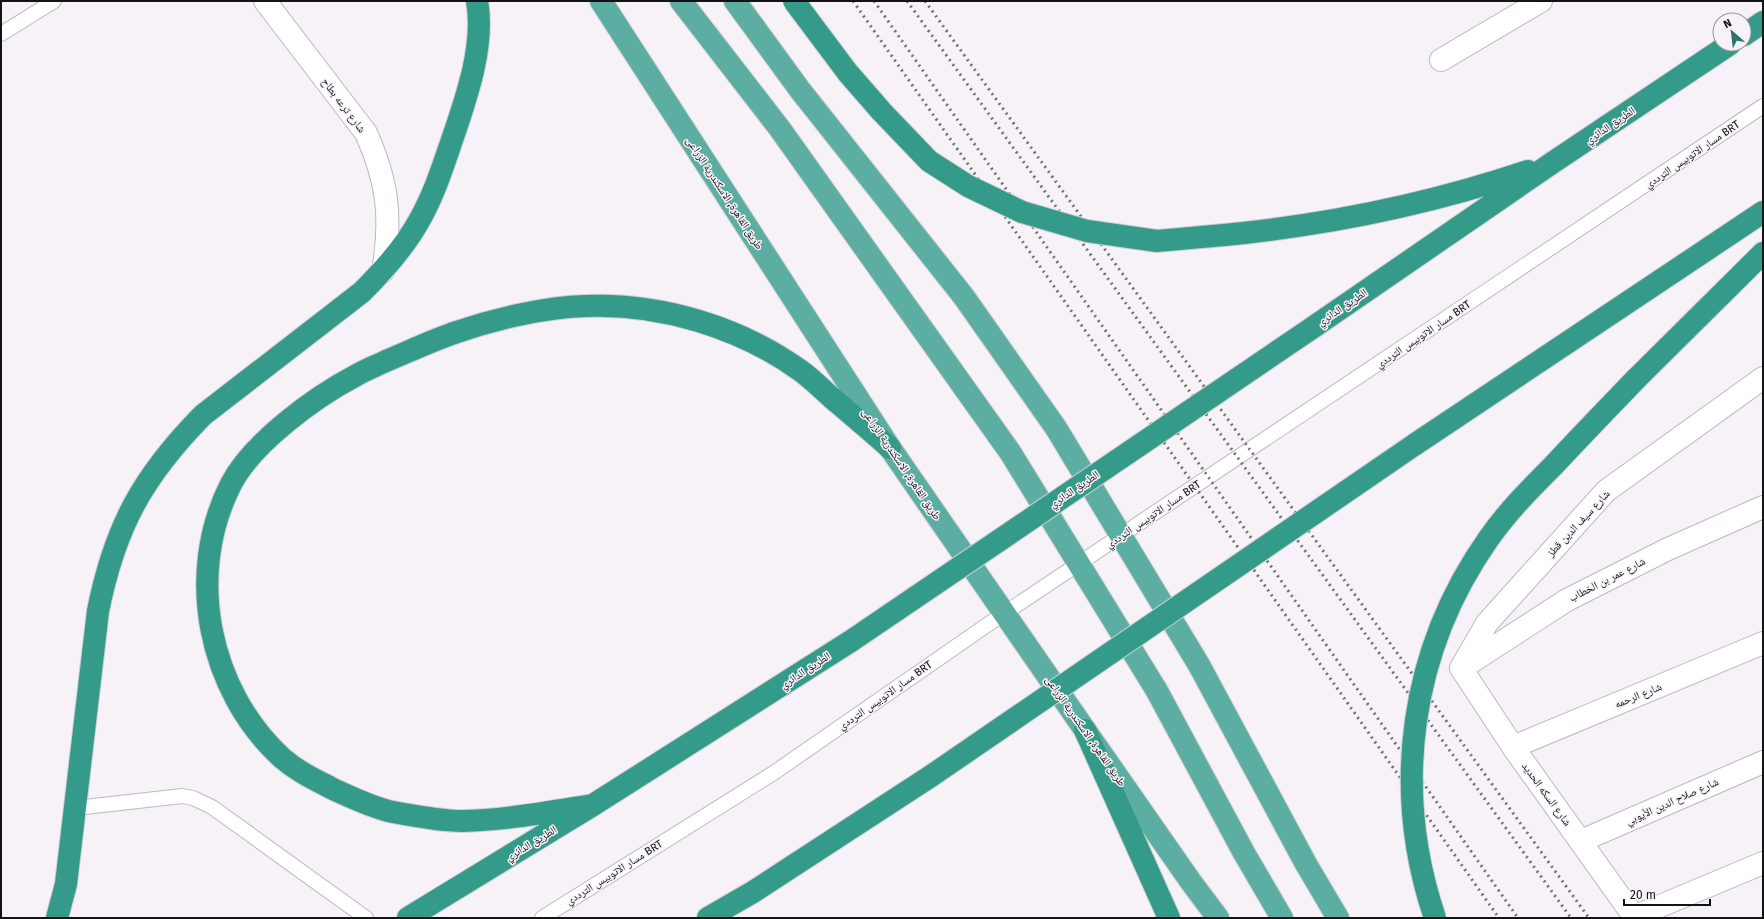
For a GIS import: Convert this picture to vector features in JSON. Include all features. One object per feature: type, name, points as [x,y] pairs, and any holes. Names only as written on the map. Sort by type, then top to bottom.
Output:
[{"type":"highway","points":[[57,918],[66,884],[98,611],[112,553],[125,522],[140,492],[163,460],[180,439],[203,415],[340,311],[383,271],[401,248],[418,222],[433,194],[465,102],[477,56],[478,1]]},
{"type":"highway","name":"طريق القاهرة, الاسكندرية الزراعى","points":[[601,1],[890,448],[1191,882],[1218,918]]},
{"type":"highway","points":[[681,1],[784,136],[1010,452],[1156,691],[1244,853],[1282,918]]},
{"type":"highway","points":[[735,1],[800,90],[964,297],[1056,428],[1199,665],[1306,864],[1338,918]]},
{"type":"highway","points":[[794,1],[848,73],[928,161],[968,186],[1022,212],[1087,231],[1157,241],[1281,230],[1337,220],[1485,186],[1552,163]]},
{"type":"highway","points":[[1752,30],[1763,22]]},
{"type":"highway","name":"الطريق الدائري","points":[[408,918],[592,805],[851,641],[1552,163],[1718,52]]},
{"type":"highway","points":[[708,918],[753,892],[931,776],[1414,445],[1763,212]]},
{"type":"highway","points":[[1435,918],[1426,893],[1418,856],[1412,819],[1411,781],[1413,744],[1418,707],[1426,670],[1438,634],[1452,600],[1489,538],[1512,508],[1636,379],[1763,253]]},
{"type":"highway","points":[[592,805],[508,818],[458,821],[389,812],[354,799],[305,775],[283,758],[263,737],[245,714],[231,689],[219,661],[212,631],[208,601],[208,570],[211,548],[220,511],[232,483],[248,458],[287,423],[317,400],[356,375],[456,332],[500,319],[584,306],[622,307],[661,312],[698,321],[734,334],[769,351],[802,372],[890,448]]},
{"type":"highway","points":[[1085,730],[1169,918]]},
{"type":"highway","points":[[727,918],[753,892]]},
{"type":"street","name":"شارع ترعه بطاح","points":[[265,1],[366,133],[376,154],[383,178],[387,201],[387,248],[383,271]]},
{"type":"street","points":[[1441,60],[1541,1]]},
{"type":"street","name":"شارع سيف الدين قطز","points":[[1461,668],[1488,623],[1606,491],[1763,378]]},
{"type":"street","name":"شارع عمر بن الخطاب","points":[[1461,668],[1567,600],[1668,548],[1763,507]]},
{"type":"street","name":"شارع الرحمه","points":[[1513,747],[1763,643]]},
{"type":"street","name":"شارع السكه الحديد","points":[[1461,668],[1513,747],[1635,918]]},
{"type":"street","name":"شارع صلاح الدين الأيوبي","points":[[1581,841],[1763,762]]},
{"type":"street","points":[[1635,918],[1763,863]]},
{"type":"lane","points":[[1,34],[54,1]]},
{"type":"lane","name":"مسار الاتوبيس الترددي BRT","points":[[542,918],[775,772],[993,620],[1763,106]]},
{"type":"lane","points":[[76,808],[171,797],[193,798],[212,807],[366,918]]},
{"type":"railway","points":[[853,1],[1499,918]]},
{"type":"railway","points":[[874,1],[1518,918]]},
{"type":"railway","points":[[907,1],[1571,918]]},
{"type":"railway","points":[[925,1],[1589,918]]}]
